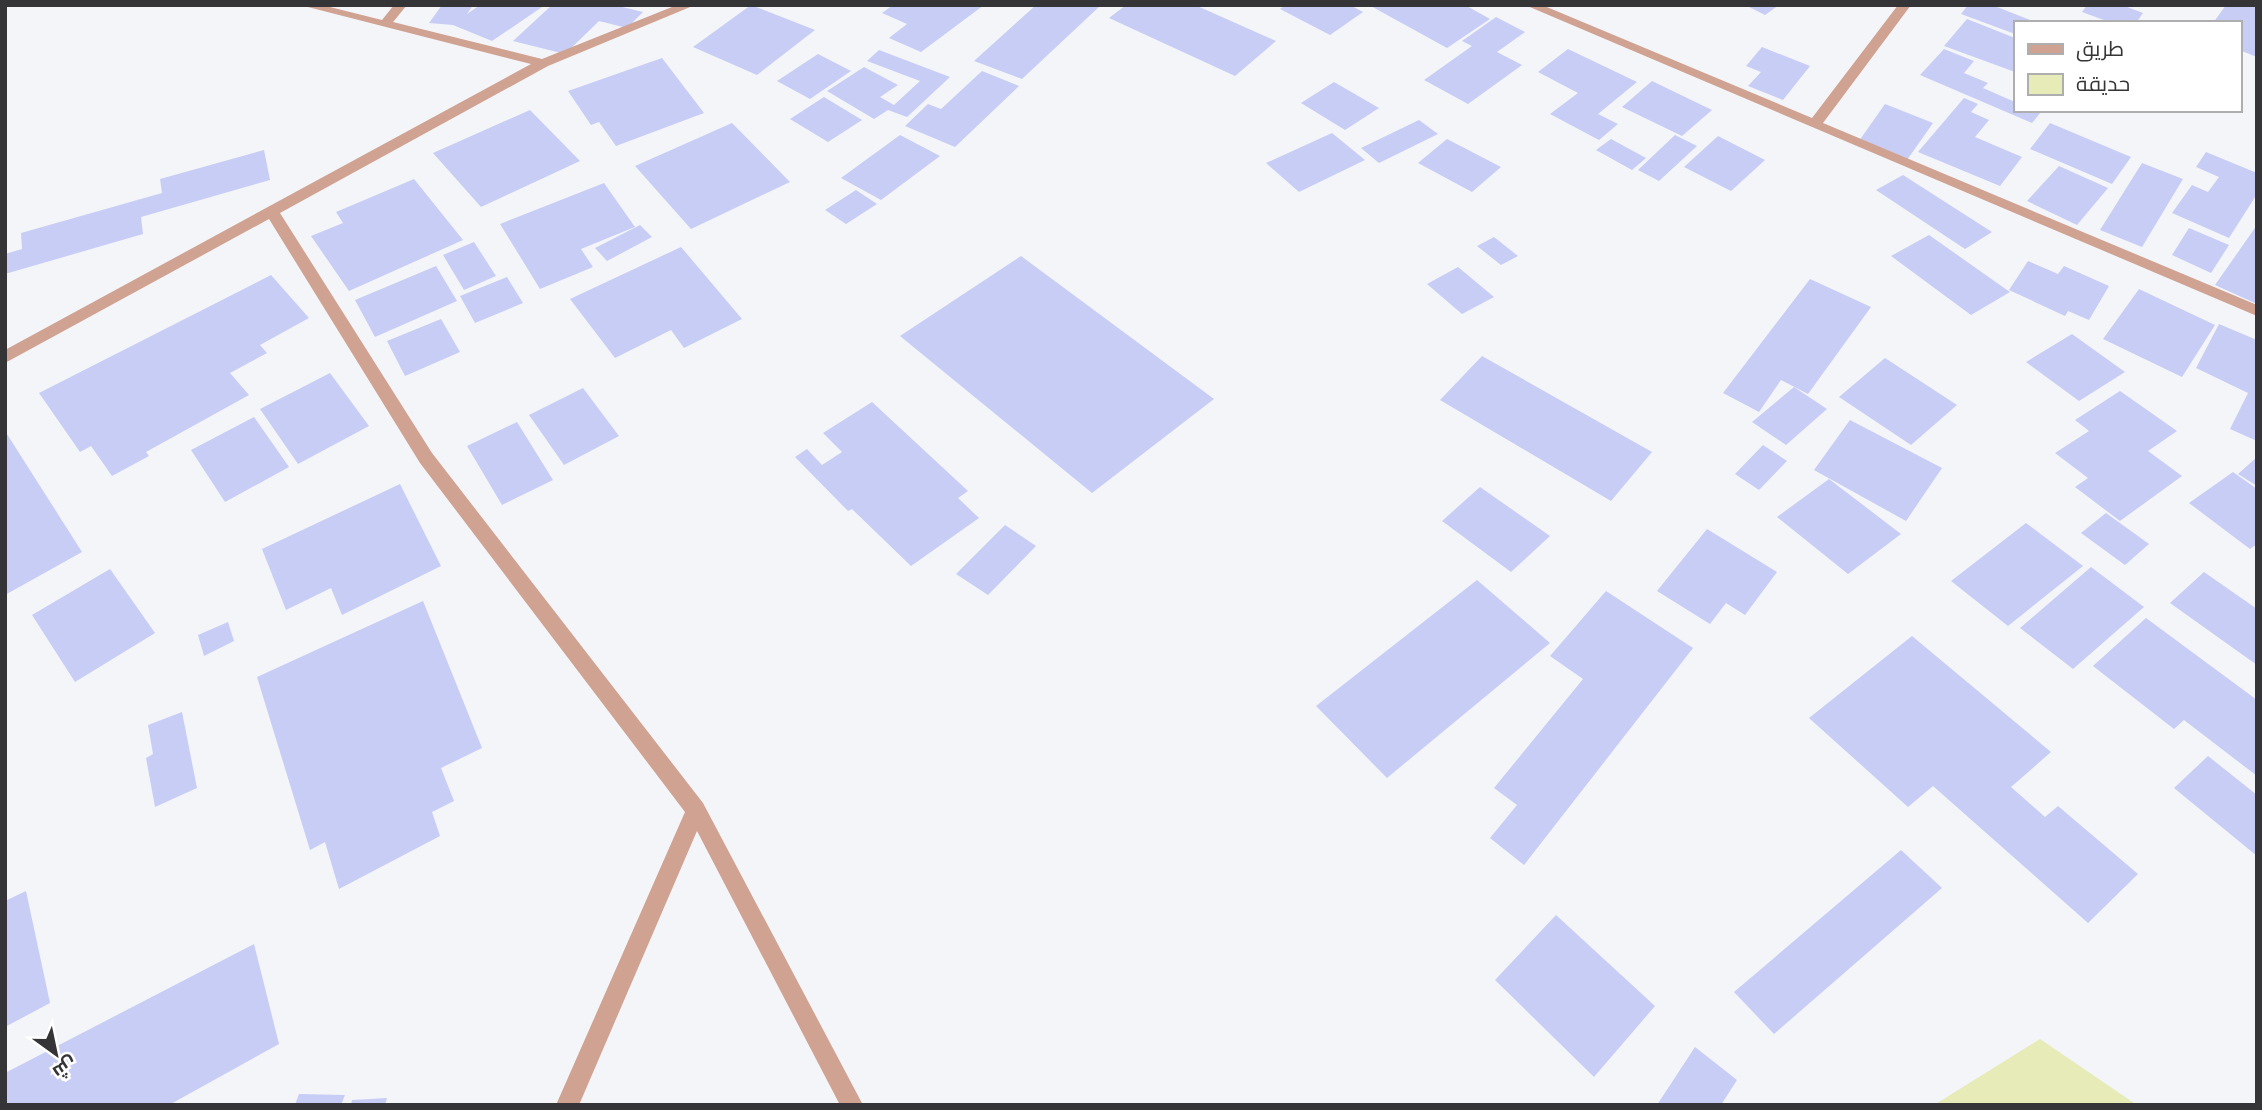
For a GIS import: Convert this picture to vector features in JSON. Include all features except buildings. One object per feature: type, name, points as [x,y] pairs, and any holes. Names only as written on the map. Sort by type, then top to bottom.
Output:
[{"type":"street","points":[[306,5],[543,63]]},
{"type":"street","points":[[385,24],[401,5]]},
{"type":"street","points":[[5,357],[543,63],[689,5]]},
{"type":"street","points":[[1531,5],[2257,310]]},
{"type":"street","points":[[1815,124],[1905,5]]},
{"type":"street","points":[[271,210],[426,458],[696,810],[852,1105]]},
{"type":"street","points":[[5,351],[29,344]]},
{"type":"street","points":[[567,1105],[696,810]]},
{"type":"green space","points":[[2040,1039],[2137,1105],[1934,1105]]}]
